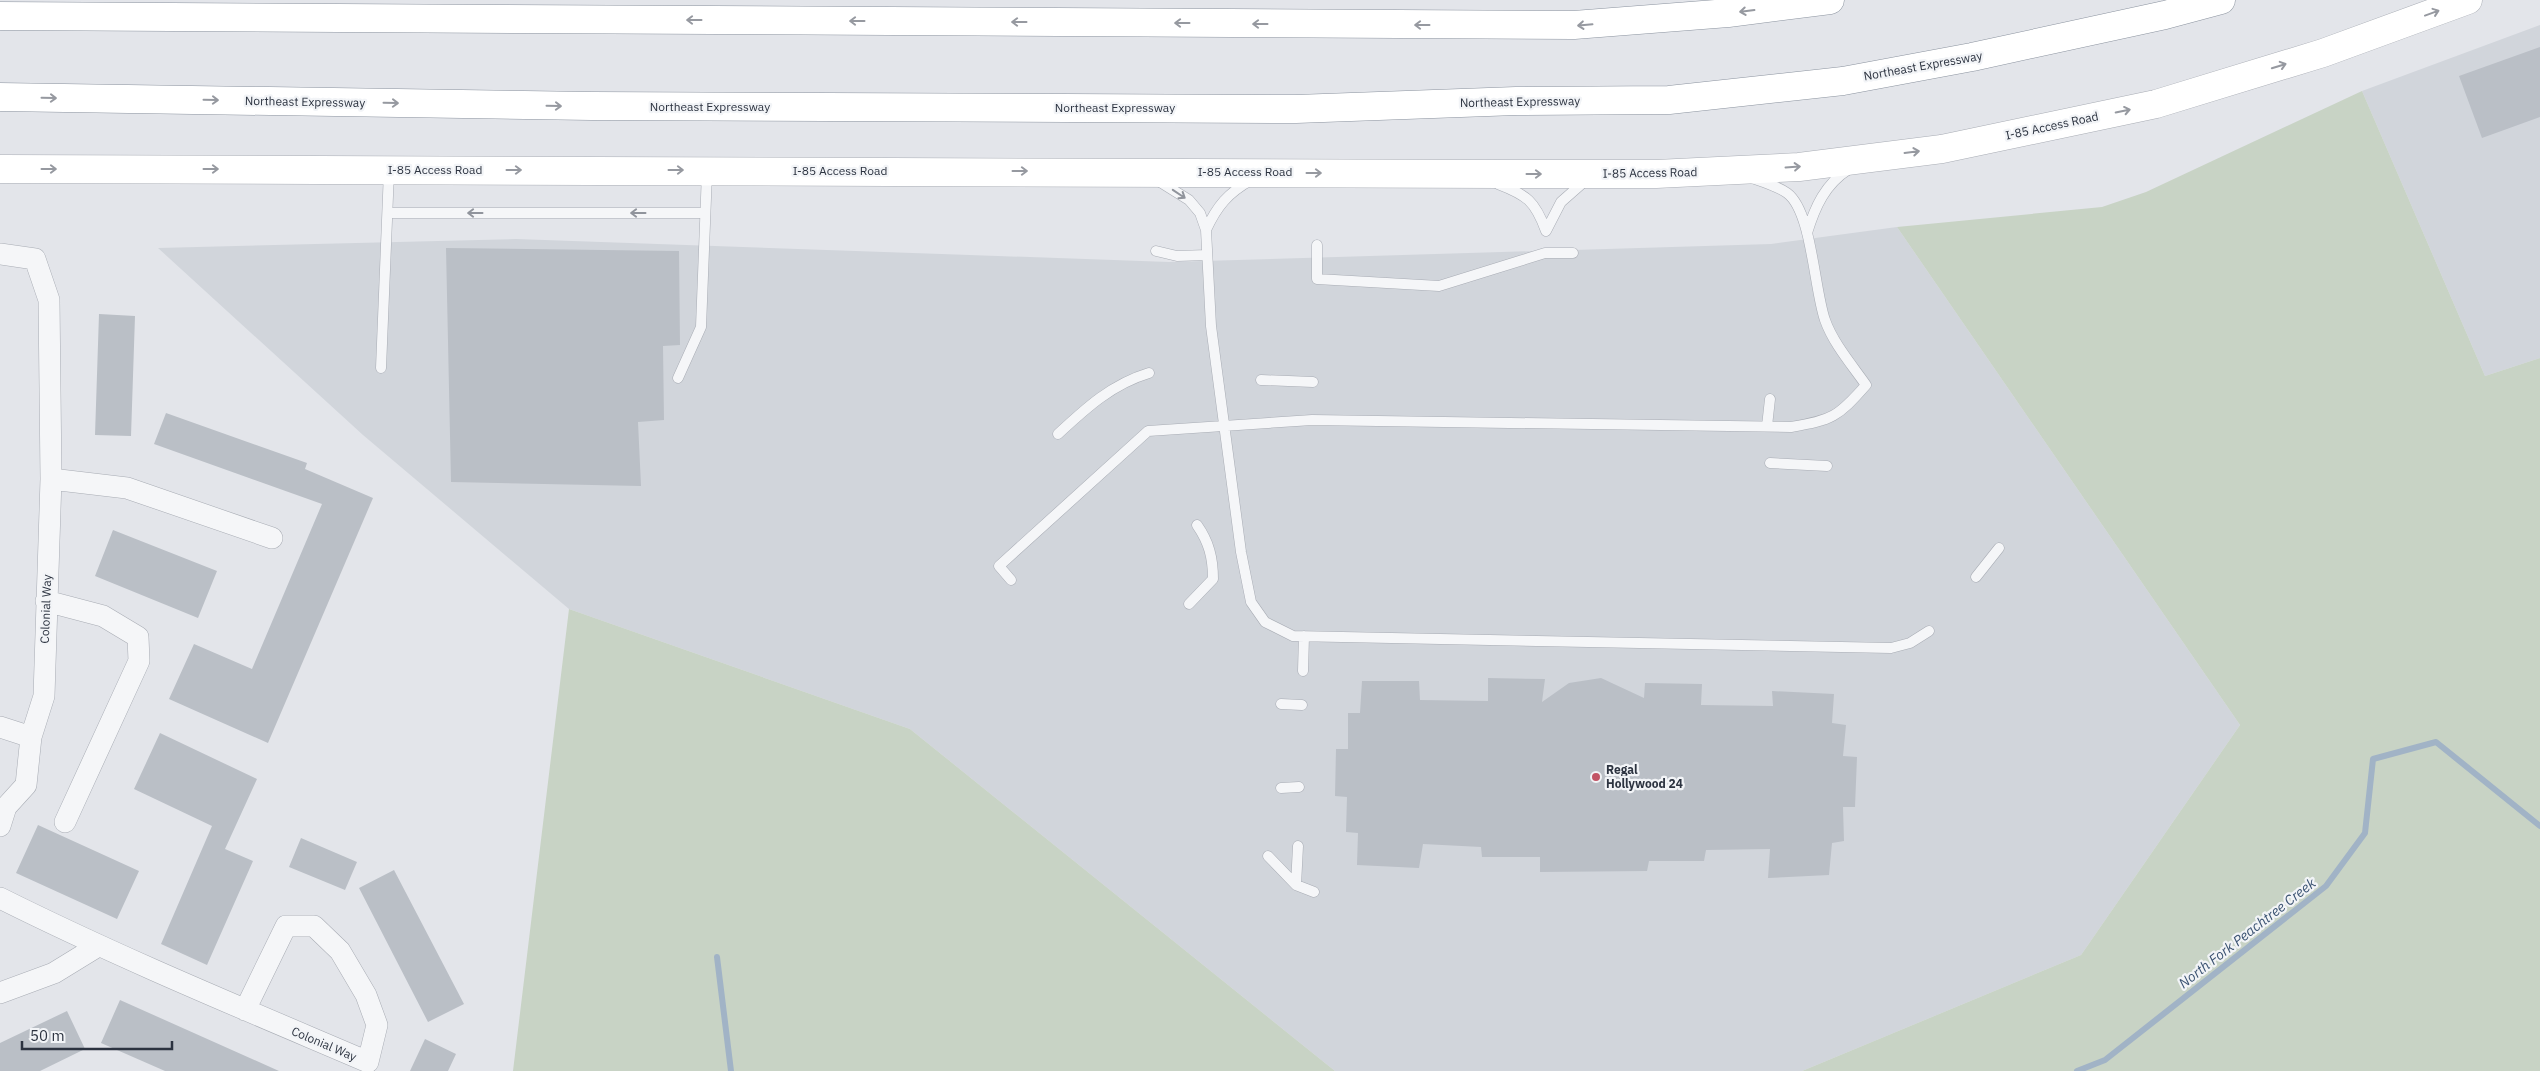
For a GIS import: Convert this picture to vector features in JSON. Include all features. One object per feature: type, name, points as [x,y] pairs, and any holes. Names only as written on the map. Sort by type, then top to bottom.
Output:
[{"type":"main road","points":[[0,16],[1574,25],[1728,13],[1830,0]]},
{"type":"main road","name":"Northeast Expressway","points":[[0,97],[591,106],[1266,109],[1516,101],[1669,100],[1843,80],[1954,61],[2166,15],[2221,0]]},
{"type":"main road","name":"I-85 Access Road","points":[[0,168],[1596,174],[1799,167],[1942,149],[2156,104],[2323,52],[2468,0]]},
{"type":"street","name":"Colonial Way","points":[[0,254],[35,259],[49,300],[51,479],[44,696],[31,737],[26,785],[6,807],[0,826]]},
{"type":"street","points":[[51,479],[127,488],[272,538]]},
{"type":"street","points":[[46,601],[104,616],[138,637],[139,661],[65,822]]},
{"type":"street","points":[[0,727],[31,737]]},
{"type":"street","name":"Colonial Way","points":[[0,898],[98,946],[245,1010],[368,1062],[377,1025],[366,995],[340,951],[314,926],[286,926],[245,1010]]},
{"type":"street","points":[[0,993],[54,973],[98,946]]},
{"type":"lane","points":[[1807,233],[1814,210],[1830,184],[1864,159]]},
{"type":"lane","points":[[381,368],[389,170]]},
{"type":"lane","points":[[678,378],[701,327],[707,170]]},
{"type":"lane","points":[[1010,580],[999,566],[1148,431],[1312,420],[1791,427],[1824,421],[1846,408],[1866,385],[1825,322],[1815,284],[1807,233],[1798,206],[1788,194],[1774,186],[1727,170]]},
{"type":"lane","points":[[1139,172],[1164,183],[1189,200],[1200,213],[1206,230],[1211,326],[1241,552],[1250,602],[1266,622],[1293,636],[1891,648],[1910,643],[1928,631]]},
{"type":"lane","points":[[1206,230],[1214,211],[1230,193],[1265,173]]},
{"type":"lane","points":[[1468,174],[1517,191],[1538,210],[1546,231],[1561,202],[1571,191],[1596,174]]},
{"type":"lane","points":[[388,213],[704,213]]},
{"type":"lane","points":[[1317,245],[1317,279],[1434,286],[1545,253],[1573,253]]},
{"type":"lane","points":[[1156,251],[1177,256],[1207,255]]},
{"type":"lane","points":[[1058,434],[1099,398],[1127,380],[1149,373]]},
{"type":"lane","points":[[1261,380],[1313,382]]},
{"type":"lane","points":[[1768,426],[1770,399]]},
{"type":"lane","points":[[1770,463],[1827,466]]},
{"type":"lane","points":[[1189,604],[1212,579],[1213,561],[1206,539],[1197,525]]},
{"type":"lane","points":[[1976,577],[1999,548]]},
{"type":"lane","points":[[1303,671],[1304,636]]},
{"type":"lane","points":[[1280,704],[1302,705]]},
{"type":"lane","points":[[1281,788],[1299,787]]},
{"type":"lane","points":[[1296,885],[1298,846]]},
{"type":"lane","points":[[1268,856],[1296,885],[1314,892]]},
{"type":"shaded area","points":[[2540,25],[2540,358],[2485,376],[2362,91]]},
{"type":"shaded area","points":[[1897,227],[2240,725],[2081,955],[1802,1071],[1335,1071],[910,729],[569,609],[363,435],[158,248],[516,239],[1169,262],[1771,244]]},
{"type":"green space","points":[[2362,91],[2485,376],[2540,358],[2540,1071],[1802,1071],[2081,955],[2240,725],[1897,227],[2102,207],[2146,192]]},
{"type":"green space","points":[[569,609],[910,729],[1335,1071],[513,1071]]},
{"type":"building","points":[[2540,47],[2540,117],[2482,138],[2459,76]]},
{"type":"building","points":[[446,248],[679,251],[680,345],[663,346],[664,420],[638,422],[641,486],[451,482]]},
{"type":"building","points":[[99,314],[135,316],[131,436],[95,435]]},
{"type":"building","points":[[166,413],[307,463],[305,469],[373,498],[268,743],[169,699],[194,644],[252,669],[322,504],[154,444]]},
{"type":"building","points":[[113,530],[217,571],[198,618],[95,576]]},
{"type":"building","name":"Regal Hollywood 24","points":[[1488,678],[1545,679],[1542,702],[1569,683],[1601,678],[1644,698],[1645,683],[1702,684],[1701,705],[1773,706],[1772,691],[1834,694],[1832,723],[1846,725],[1843,756],[1857,757],[1855,807],[1843,807],[1844,841],[1832,843],[1829,875],[1768,878],[1770,849],[1706,850],[1704,861],[1649,861],[1647,871],[1540,872],[1540,857],[1482,857],[1481,847],[1423,844],[1419,868],[1357,865],[1358,833],[1346,832],[1347,797],[1335,796],[1336,749],[1348,749],[1348,713],[1360,713],[1362,681],[1419,681],[1420,700],[1488,701]]},
{"type":"building","points":[[160,733],[257,779],[225,849],[253,861],[207,965],[161,944],[212,826],[134,789]]},
{"type":"building","points":[[38,825],[139,871],[117,919],[16,873]]},
{"type":"building","points":[[301,838],[357,862],[345,890],[289,867]]},
{"type":"building","points":[[394,870],[464,1004],[428,1022],[359,888]]},
{"type":"building","points":[[120,1000],[279,1071],[165,1071],[101,1043]]},
{"type":"building","points":[[67,1011],[85,1049],[40,1071],[0,1071],[0,1043]]},
{"type":"building","points":[[425,1039],[456,1054],[448,1071],[410,1071]]},
{"type":"waterway","name":"North Fork Peachtree Creek","points":[[2077,1071],[2105,1060],[2326,886],[2365,833],[2373,759],[2436,742],[2540,826]]},
{"type":"waterway","points":[[717,957],[731,1071]]},
{"type":"place","name":"Regal Hollywood 24","points":[[1596,777]]}]
